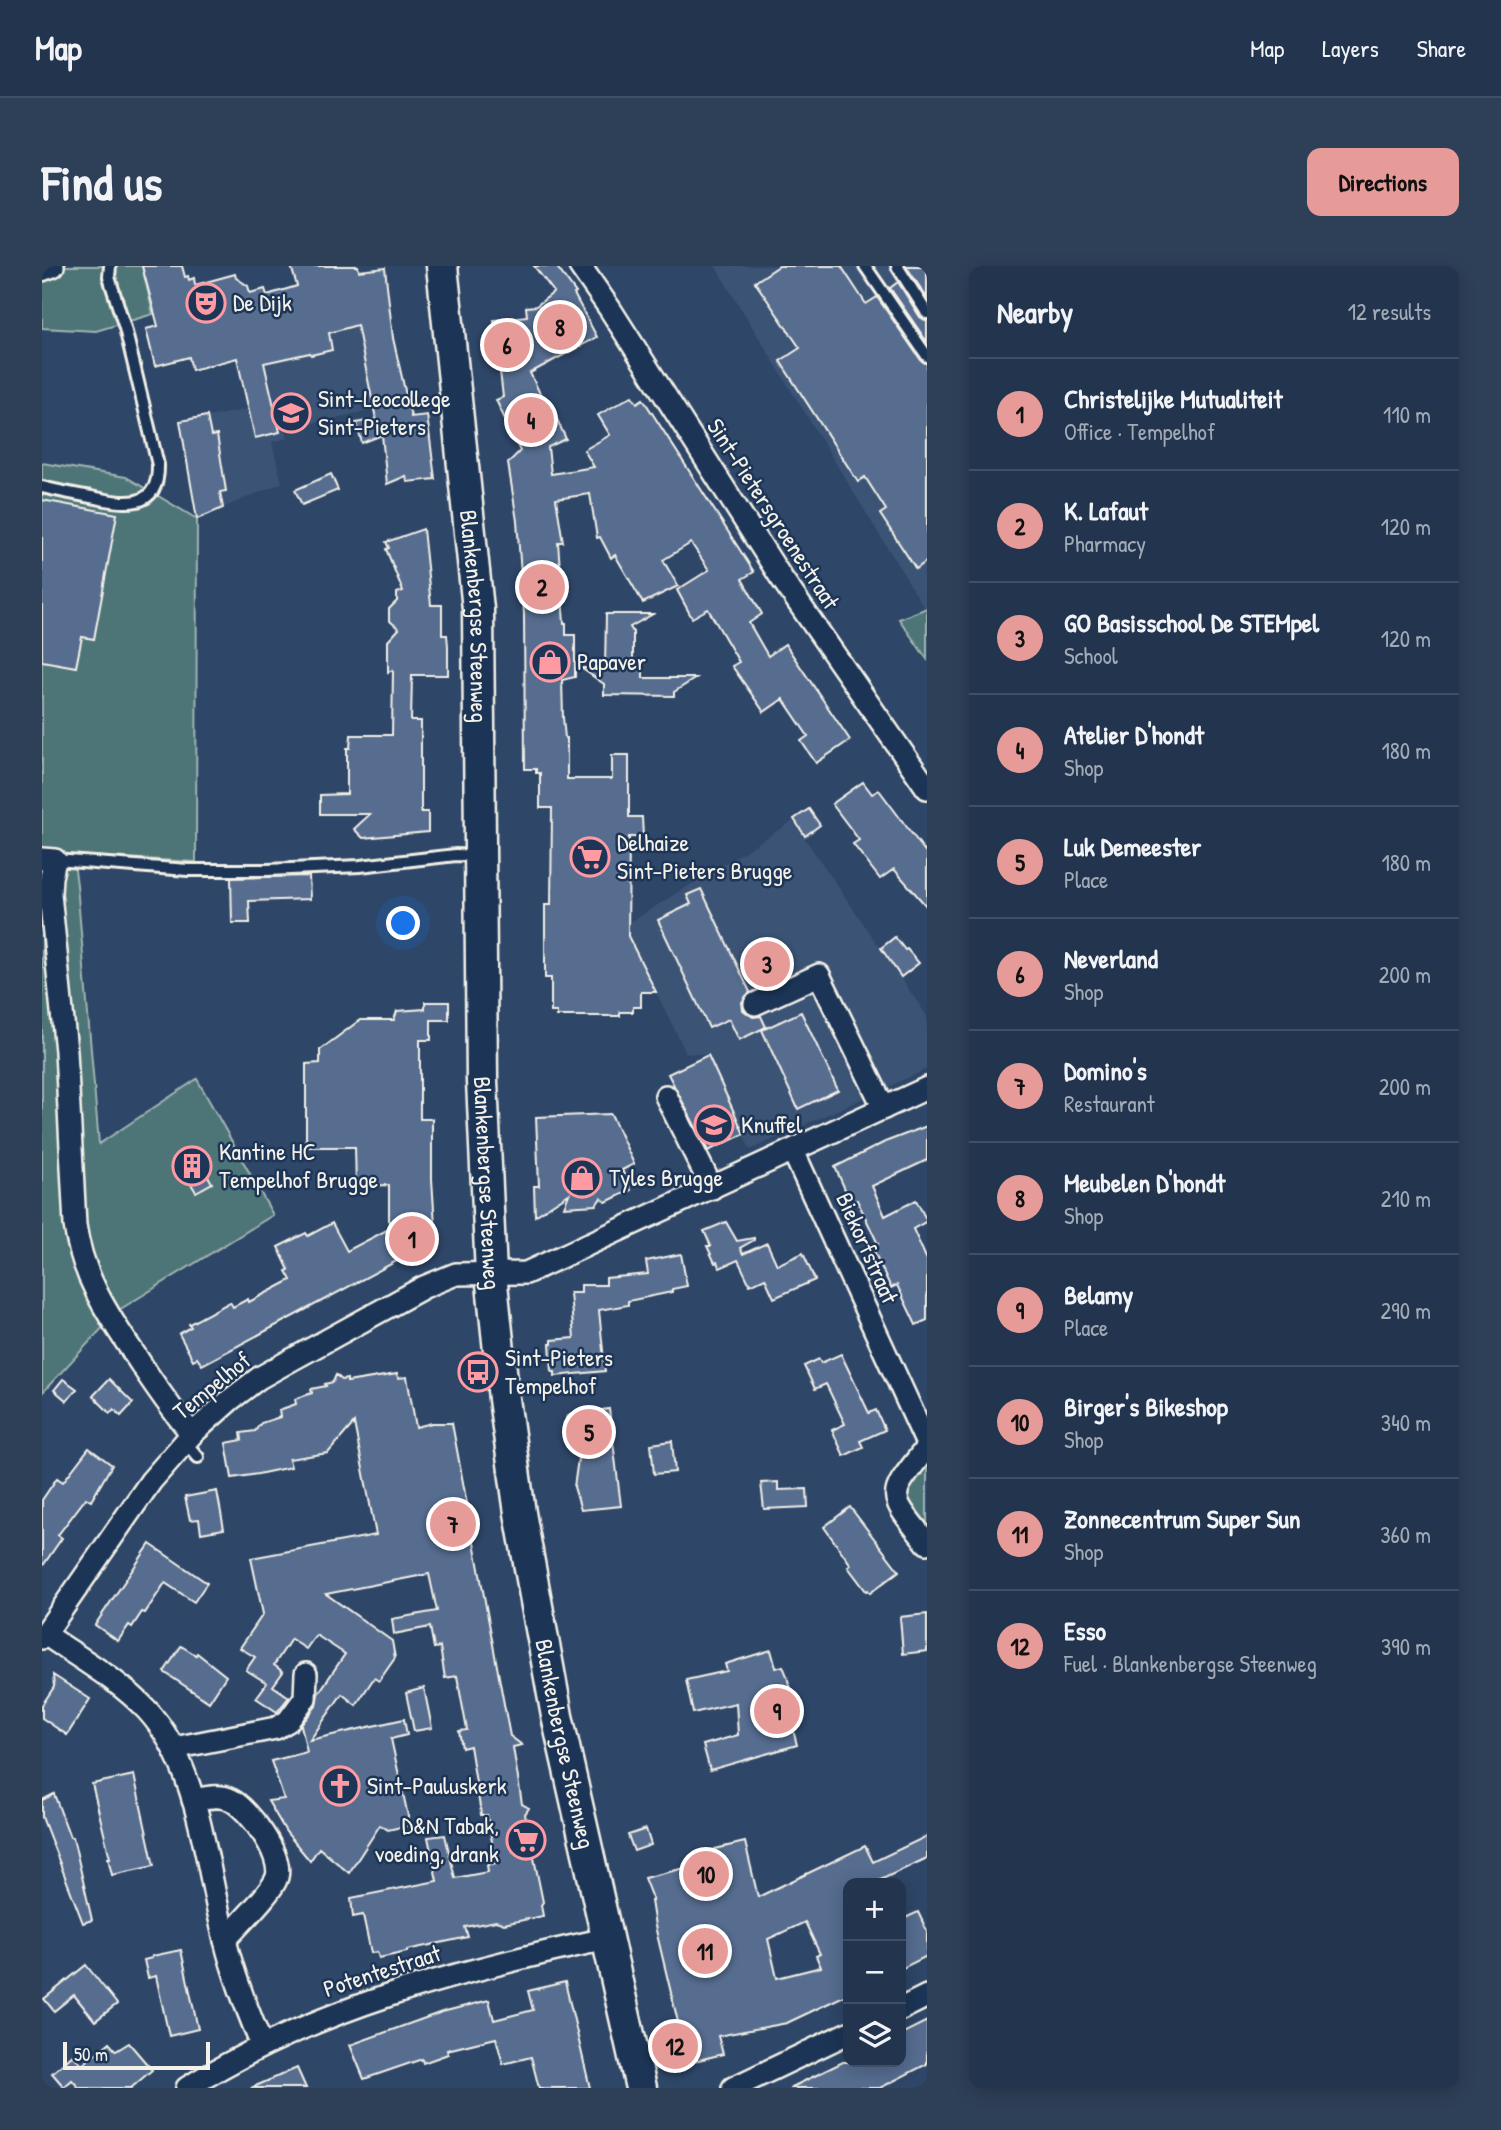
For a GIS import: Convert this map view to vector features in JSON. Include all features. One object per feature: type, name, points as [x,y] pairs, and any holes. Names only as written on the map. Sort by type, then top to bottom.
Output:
[{"type":"main road","name":"Blankenbergse Steenweg","points":[[442,266],[478,609],[482,1081],[491,1274],[504,1399],[556,1716],[641,2088]]},
{"type":"street","points":[[42,270],[53,266]]},
{"type":"street","name":"Sint-Pietersgroenestraat","points":[[580,266],[780,576],[927,788]]},
{"type":"street","points":[[49,860],[66,1051],[78,1249],[86,1273],[107,1312],[192,1444]]},
{"type":"street","points":[[755,1004],[819,975],[884,1108]]},
{"type":"street","name":"Tempelhof","points":[[43,1636],[151,1480],[192,1444],[230,1400],[259,1378],[424,1287],[456,1274],[526,1273],[927,1088]]},
{"type":"street","points":[[666,1096],[712,1188]]},
{"type":"street","name":"Biekorfstraat","points":[[793,1151],[927,1446]]},
{"type":"street","points":[[927,1446],[898,1485],[895,1496],[898,1507],[927,1543]]},
{"type":"street","points":[[43,1636],[127,1691],[147,1710],[174,1748],[193,1800],[238,1985],[262,2046]]},
{"type":"street","points":[[174,1748],[276,1728],[288,1721],[305,1698],[306,1674]]},
{"type":"street","points":[[193,1800],[216,1797],[230,1799],[258,1828],[273,1850],[277,1863],[277,1876],[271,1887],[225,1940]]},
{"type":"street","name":"Potentestraat","points":[[187,2088],[262,2046],[333,2015],[471,1970],[606,1939]]},
{"type":"street","points":[[906,2006],[927,1996]]},
{"type":"street","points":[[733,2088],[843,2035]]},
{"type":"lane","points":[[42,487],[119,503],[135,503],[155,489],[158,465],[125,328],[109,277],[110,266]]},
{"type":"lane","points":[[865,266],[927,356]]},
{"type":"lane","points":[[897,266],[927,313]]},
{"type":"lane","points":[[49,860],[188,870],[267,870],[360,866],[456,855],[482,856]]},
{"type":"shaded area","points":[[715,266],[927,266],[927,611],[926,611]]},
{"type":"shaded area","name":"Sint-Leocollege Sint-Pieters","points":[[389,305],[393,338],[408,402],[286,429],[288,438],[272,442],[282,483],[197,519],[182,422],[248,409],[235,349]]},
{"type":"shaded area","points":[[793,821],[927,1016],[927,1069],[750,1150],[708,1055],[686,1053],[628,936],[630,922]]},
{"type":"green space","points":[[42,266],[142,266],[153,314],[96,331],[42,328]]},
{"type":"green space","points":[[42,463],[126,477],[197,519],[196,862],[73,855],[99,1144],[197,1079],[273,1215],[119,1310],[42,1393]]},
{"type":"green space","points":[[927,608],[927,659],[899,619]]},
{"type":"green space","points":[[927,1461],[927,1527],[906,1500],[907,1489]]},
{"type":"building","points":[[142,266],[182,266],[185,277],[188,276],[189,280],[194,278],[195,285],[235,274],[236,278],[248,286],[250,293],[265,289],[267,295],[297,286],[291,266],[358,266],[359,271],[385,268],[393,338],[411,417],[427,415],[435,479],[407,482],[406,476],[387,484],[382,435],[362,443],[356,423],[376,419],[357,325],[329,333],[332,350],[264,363],[280,432],[255,438],[237,358],[192,370],[189,357],[155,366],[146,329],[158,326]]},
{"type":"building","points":[[534,266],[556,266],[576,293],[574,294],[597,337],[530,373],[546,406],[550,404],[566,439],[548,447],[551,474],[594,467],[584,450],[610,435],[598,415],[632,396],[637,403],[643,399],[754,572],[742,579],[762,614],[749,623],[768,656],[785,644],[850,740],[816,763],[801,741],[808,736],[783,699],[764,712],[732,666],[739,662],[708,609],[692,618],[677,590],[709,570],[691,543],[663,560],[678,586],[643,603],[615,555],[611,558],[600,537],[597,538],[590,494],[556,499],[563,542],[558,542],[564,623],[566,635],[575,635],[575,677],[562,680],[567,779],[612,779],[612,755],[629,755],[629,817],[642,817],[643,837],[629,837],[628,936],[656,992],[641,992],[641,1007],[633,1007],[633,1012],[620,1012],[620,1016],[557,1016],[557,1012],[551,1012],[551,978],[545,978],[545,905],[551,905],[552,808],[540,808],[540,773],[536,773],[536,769],[525,769],[524,614],[517,521],[508,463],[520,451],[496,400],[503,397],[494,320],[527,316],[526,307],[536,306],[554,292]]},
{"type":"building","points":[[779,266],[841,266],[866,304],[877,297],[921,360],[927,364],[927,561],[916,569],[880,514],[886,510],[865,477],[858,482],[780,361],[800,348],[755,282]]},
{"type":"building","points":[[906,266],[927,266],[927,298]]},
{"type":"building","points":[[898,282],[920,317],[927,321],[927,342],[890,288]]},
{"type":"building","points":[[207,416],[211,436],[217,435],[226,491],[220,492],[223,508],[197,519],[180,421]]},
{"type":"building","points":[[331,474],[338,490],[302,505],[295,490]]},
{"type":"building","points":[[42,500],[117,514],[94,639],[82,637],[76,667],[42,661]]},
{"type":"building","points":[[423,529],[431,605],[442,605],[442,635],[447,635],[448,646],[448,675],[412,675],[411,721],[421,721],[421,812],[428,812],[428,832],[363,838],[354,829],[370,814],[320,814],[320,795],[347,794],[347,748],[350,748],[351,735],[392,735],[393,670],[388,672],[388,641],[399,629],[389,620],[389,609],[397,601],[397,593],[403,591],[386,549],[389,548],[386,542]]},
{"type":"building","points":[[606,614],[653,614],[630,627],[633,632],[633,661],[643,661],[643,678],[696,678],[674,692],[674,696],[604,695],[604,684],[581,668],[605,668]]},
{"type":"building","points":[[863,782],[872,794],[879,790],[927,854],[927,907],[894,869],[880,879],[853,844],[859,840],[832,804]]},
{"type":"building","points":[[809,809],[820,825],[805,836],[794,819]]},
{"type":"building","points":[[309,876],[310,899],[249,901],[250,923],[232,923],[231,878]]},
{"type":"building","points":[[701,889],[750,992],[742,1002],[743,1010],[753,1017],[761,1016],[766,1027],[739,1040],[729,1019],[709,1028],[658,920],[691,904],[687,895]]},
{"type":"building","points":[[895,937],[919,963],[901,977],[881,948]]},
{"type":"building","points":[[425,1002],[449,1002],[449,1020],[431,1020],[431,1040],[420,1040],[420,1119],[432,1119],[436,1240],[202,1365],[197,1358],[193,1360],[179,1334],[191,1327],[189,1324],[230,1302],[233,1307],[248,1299],[249,1302],[291,1280],[278,1247],[306,1233],[308,1236],[332,1223],[347,1251],[389,1229],[389,1185],[356,1186],[355,1147],[304,1147],[306,1064],[320,1063],[320,1050],[360,1020],[394,1020],[397,1011],[425,1009]]},
{"type":"building","points":[[801,1012],[838,1090],[798,1109],[762,1030]]},
{"type":"building","points":[[708,1055],[744,1134],[708,1151],[668,1074]]},
{"type":"building","name":"Tyles Brugge","points":[[611,1114],[634,1164],[622,1170],[631,1190],[606,1202],[601,1198],[596,1205],[564,1207],[569,1194],[535,1216],[534,1186],[539,1186],[536,1117]]},
{"type":"building","points":[[927,1126],[927,1160],[872,1186],[885,1216],[916,1200],[927,1221],[913,1229],[927,1260],[927,1320],[916,1325],[897,1285],[891,1288],[872,1247],[878,1244],[857,1200],[851,1203],[835,1167],[885,1142]]},
{"type":"building","name":"Kantine HC Tempelhof Brugge","points":[[194,1151],[212,1183],[196,1192],[177,1161]]},
{"type":"building","points":[[726,1222],[737,1241],[754,1238],[740,1248],[743,1254],[767,1243],[777,1265],[803,1253],[815,1280],[774,1298],[765,1278],[750,1285],[738,1260],[720,1268],[707,1246],[711,1246],[704,1231]]},
{"type":"building","points":[[681,1254],[687,1286],[672,1289],[672,1292],[628,1301],[628,1305],[599,1310],[605,1371],[555,1376],[555,1372],[552,1372],[552,1340],[574,1338],[570,1293],[581,1293],[581,1285],[606,1285],[606,1278],[648,1274],[646,1261]]},
{"type":"building","points":[[841,1354],[869,1413],[876,1410],[885,1430],[860,1441],[863,1447],[844,1456],[832,1430],[845,1424],[826,1384],[815,1389],[804,1366],[819,1359],[821,1363]]},
{"type":"building","points":[[397,1374],[398,1378],[407,1377],[416,1427],[432,1423],[452,1423],[510,1736],[522,1745],[513,1747],[522,1804],[529,1808],[525,1814],[543,1902],[543,1916],[504,1924],[496,1921],[465,1927],[468,1937],[379,1958],[377,1952],[371,1953],[363,1915],[353,1917],[351,1898],[437,1881],[428,1837],[445,1835],[455,1878],[488,1872],[487,1865],[496,1863],[487,1815],[481,1815],[470,1746],[462,1748],[459,1731],[467,1730],[457,1676],[445,1678],[440,1647],[434,1648],[430,1627],[394,1634],[392,1619],[437,1611],[429,1574],[326,1594],[392,1641],[395,1658],[379,1681],[374,1678],[356,1705],[342,1694],[310,1740],[404,1719],[407,1735],[391,1739],[410,1825],[388,1830],[380,1825],[349,1873],[319,1848],[310,1861],[286,1832],[268,1801],[284,1799],[271,1761],[307,1752],[301,1725],[316,1706],[318,1694],[345,1654],[316,1635],[306,1649],[291,1639],[274,1665],[283,1672],[273,1686],[289,1697],[277,1712],[256,1698],[267,1683],[246,1670],[255,1657],[240,1648],[263,1614],[251,1558],[376,1535],[354,1423],[328,1453],[289,1459],[291,1467],[258,1474],[232,1478],[226,1443],[242,1440],[241,1433],[255,1431],[261,1423],[280,1417],[279,1410],[296,1404],[295,1399],[312,1393],[311,1389],[333,1382],[336,1375],[342,1380],[347,1379],[347,1382]]},
{"type":"building","points":[[63,1379],[77,1389],[67,1401],[54,1390]]},
{"type":"building","points":[[109,1379],[133,1403],[121,1416],[114,1409],[110,1413],[93,1396]]},
{"type":"building","points":[[609,1409],[621,1506],[581,1510],[574,1487],[579,1452],[571,1453],[570,1445],[566,1442],[564,1423],[569,1415]]},
{"type":"building","points":[[672,1441],[675,1472],[654,1474],[651,1444]]},
{"type":"building","points":[[89,1448],[112,1465],[91,1501],[86,1498],[58,1535],[62,1538],[42,1567],[42,1500],[57,1478],[63,1482]]},
{"type":"building","points":[[778,1482],[778,1490],[807,1489],[808,1507],[764,1509],[761,1483]]},
{"type":"building","points":[[217,1491],[224,1529],[201,1533],[199,1519],[190,1520],[185,1497]]},
{"type":"building","points":[[850,1507],[899,1571],[870,1593],[848,1567],[851,1565],[824,1527]]},
{"type":"building","points":[[150,1544],[207,1583],[194,1602],[165,1583],[145,1613],[142,1612],[132,1627],[129,1625],[118,1641],[95,1625]]},
{"type":"building","points":[[927,1614],[927,1651],[903,1654],[900,1617]]},
{"type":"building","points":[[181,1646],[196,1655],[197,1653],[226,1676],[209,1702],[164,1672]]},
{"type":"building","points":[[771,1650],[776,1668],[783,1666],[787,1676],[799,1724],[792,1726],[797,1745],[710,1770],[703,1745],[738,1735],[736,1703],[693,1713],[686,1680],[727,1671],[725,1664]]},
{"type":"building","points":[[53,1675],[90,1699],[67,1735],[42,1718],[42,1705],[54,1687]]},
{"type":"building","points":[[424,1688],[432,1728],[414,1731],[406,1693]]},
{"type":"building","points":[[134,1775],[154,1866],[112,1875],[92,1784]]},
{"type":"building","points":[[54,1794],[70,1837],[73,1837],[92,1920],[83,1923],[42,1817],[42,1800]]},
{"type":"building","points":[[646,1829],[651,1845],[634,1851],[628,1835]]},
{"type":"building","points":[[927,1836],[927,1858],[885,1878],[843,1878],[843,1996],[787,2023],[718,2036],[723,2054],[670,2067],[661,2026],[678,2022],[655,1926],[653,1901],[644,1878],[718,1860],[715,1849],[745,1842],[758,1897],[865,1846],[873,1862]],"holes":[[[805,1922],[820,1954],[816,1956],[821,1967],[777,1978],[768,1939]]]},
{"type":"building","points":[[918,1912],[927,1931],[927,1956],[906,1966],[906,1941],[906,1918]]},
{"type":"building","points":[[181,1950],[198,2029],[169,2036],[156,1976],[148,1978],[144,1960]]},
{"type":"building","points":[[86,1965],[117,2004],[95,2021],[74,1995],[54,2011],[44,1999]]},
{"type":"building","points":[[565,1982],[590,2088],[539,2088],[531,2057],[503,2064],[496,2038],[447,2050],[448,2054],[423,2063],[422,2059],[364,2079],[350,2045],[442,2012],[489,2000],[494,2020],[533,2010],[528,1991]]},
{"type":"building","points":[[927,2021],[927,2064],[880,2088],[790,2088],[843,2062],[843,2067],[906,2067],[906,2032]]},
{"type":"building","points":[[109,2043],[116,2051],[129,2043],[152,2070],[131,2088],[79,2088],[72,2080],[64,2087],[52,2073],[73,2055],[82,2065]]},
{"type":"building","points":[[297,2068],[306,2088],[251,2088]]},
{"type":"place","name":"De Dijk","points":[[206,303]]},
{"type":"place","name":"Meubelen D'hondt","points":[[560,327]]},
{"type":"place","name":"Neverland","points":[[507,345]]},
{"type":"place","name":"Sint-Leocollege Sint-Pieters","points":[[291,413]]},
{"type":"place","name":"Atelier D'hondt","points":[[531,420]]},
{"type":"place","name":"K. Lafaut","points":[[542,587]]},
{"type":"place","name":"Papaver","points":[[550,662]]},
{"type":"place","name":"Delhaize Sint-Pieters Brugge","points":[[590,857]]},
{"type":"place","name":"GO Basisschool De STEMpel","points":[[767,964]]},
{"type":"place","name":"Knuffel","points":[[714,1125]]},
{"type":"place","name":"Kantine HC Tempelhof Brugge","points":[[192,1166]]},
{"type":"place","name":"Tyles Brugge","points":[[582,1178]]},
{"type":"place","name":"Christelijke Mutualiteit","points":[[412,1239]]},
{"type":"place","name":"Sint-Pieters Tempelhof","points":[[478,1372]]},
{"type":"place","name":"Luk Demeester","points":[[589,1432]]},
{"type":"place","name":"Domino's","points":[[453,1524]]},
{"type":"place","name":"Belamy","points":[[777,1711]]},
{"type":"place","name":"Sint-Pauluskerk","points":[[340,1786]]},
{"type":"place","name":"D&N Tabak, voeding, drank","points":[[526,1840]]},
{"type":"place","name":"Birger's Bikeshop","points":[[706,1874]]},
{"type":"place","name":"Zonnecentrum Super Sun","points":[[705,1951]]},
{"type":"place","name":"Esso","points":[[675,2046]]}]
